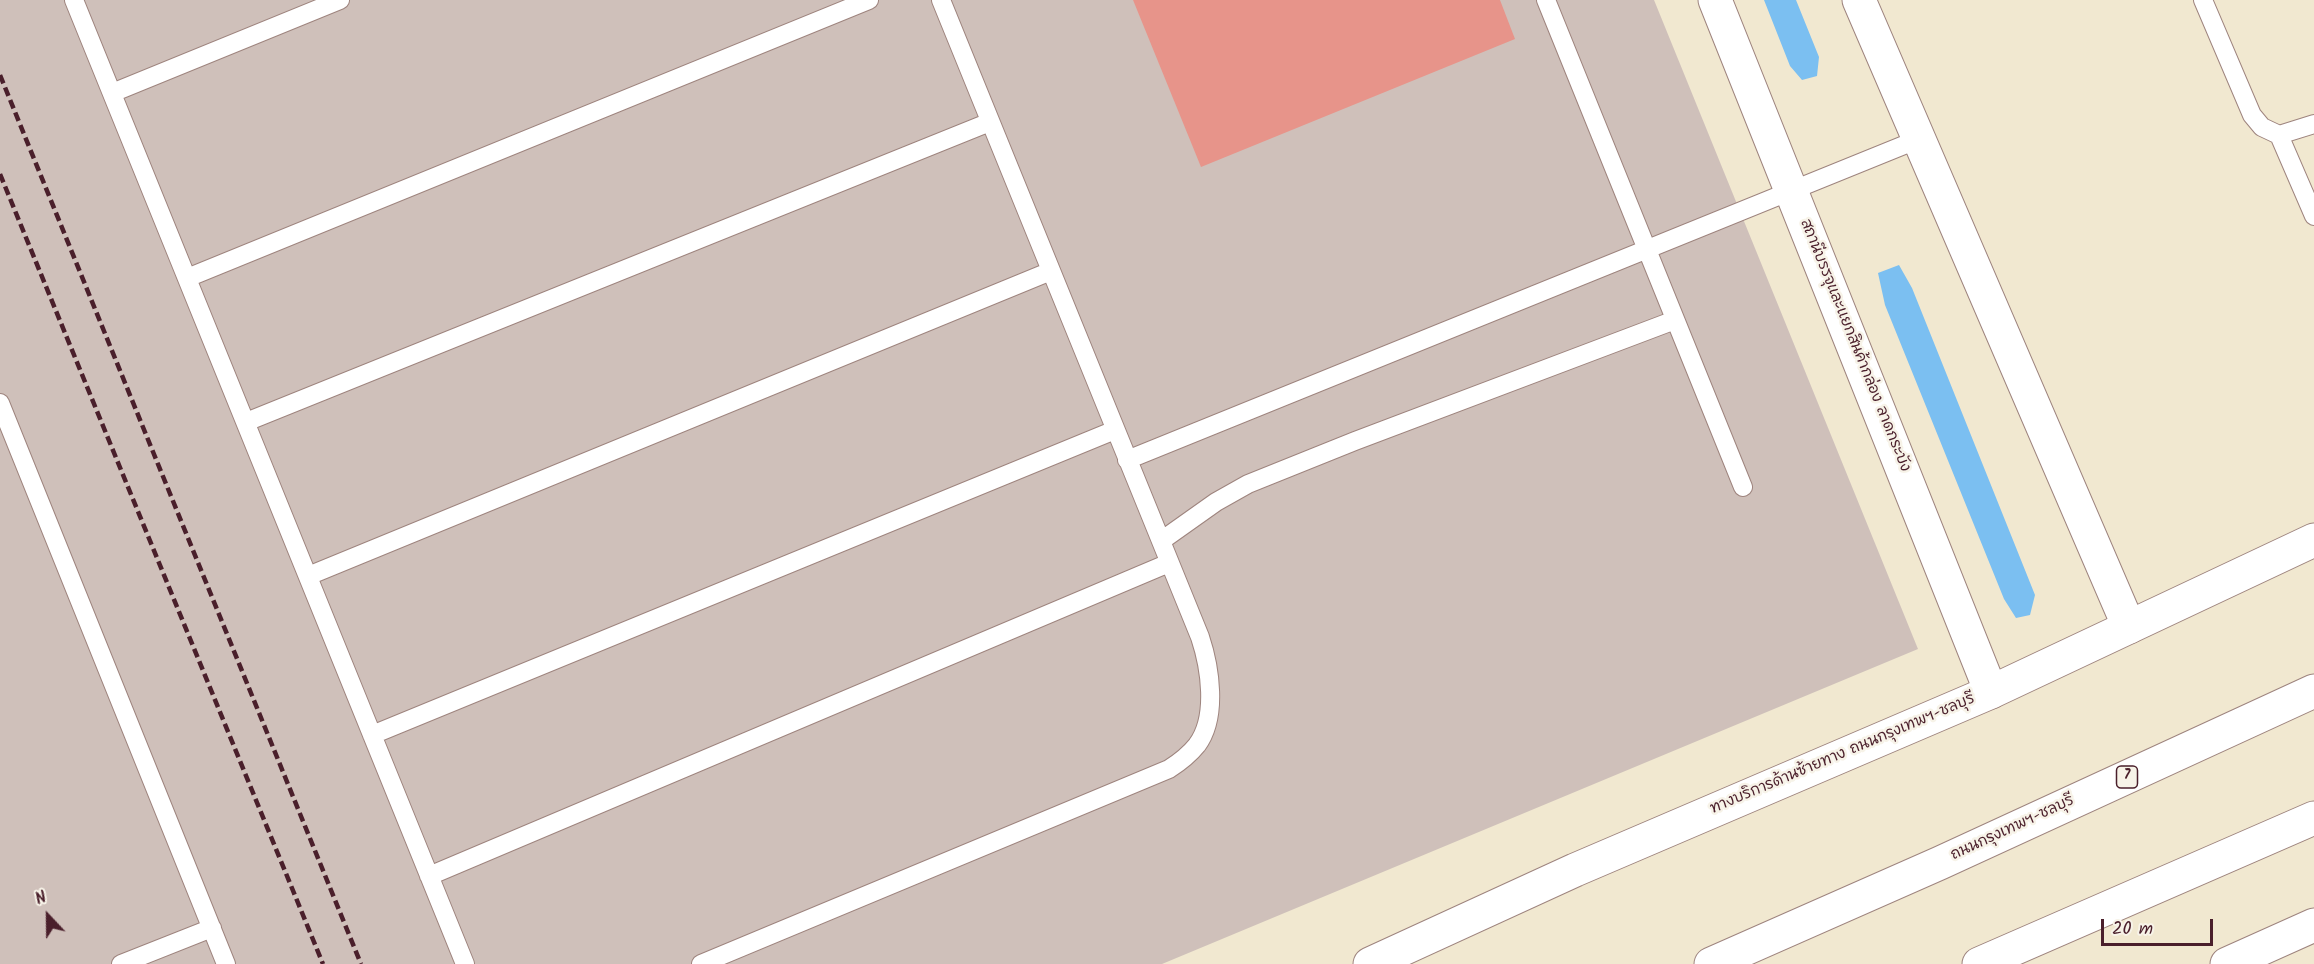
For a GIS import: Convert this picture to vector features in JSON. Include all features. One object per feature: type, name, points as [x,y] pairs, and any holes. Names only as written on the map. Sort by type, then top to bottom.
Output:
[{"type":"main road","name":"สถานีบรรจุและแยกสินค้ากล่อง ลาดกระบัง","points":[[1715,0],[1991,692]]},
{"type":"main road","points":[[1859,0],[2129,627]]},
{"type":"main road","name":"ทางบริการด้านซ้ายทาง ถนนกรุงเทพฯ-ชลบุรี","points":[[1370,964],[1575,870],[1991,692],[2314,540]]},
{"type":"main road","name":"ถนนกรุงเทพฯ-ชลบุรี","points":[[1711,964],[1940,863],[2314,691]]},
{"type":"main road","points":[[1979,964],[2314,818]]},
{"type":"main road","points":[[2227,964],[2311,932]]},
{"type":"lane","points":[[74,0],[465,964]]},
{"type":"lane","points":[[112,93],[340,0]]},
{"type":"lane","points":[[188,278],[869,0]]},
{"type":"lane","points":[[701,964],[1169,769],[1186,757],[1199,743],[1205,725],[1210,689],[1209,669],[1200,637],[941,0]]},
{"type":"lane","points":[[1546,0],[1743,487]]},
{"type":"lane","points":[[2203,0],[2252,115],[2262,127],[2280,135],[2314,124]]},
{"type":"lane","points":[[246,422],[990,122]]},
{"type":"lane","points":[[2280,135],[2314,216]]},
{"type":"lane","points":[[1127,460],[1918,139]]},
{"type":"lane","points":[[308,576],[1051,272]]},
{"type":"lane","points":[[1161,541],[1216,502],[1248,484],[1675,320]]},
{"type":"lane","points":[[0,403],[226,964]]},
{"type":"lane","points":[[372,735],[1115,430]]},
{"type":"lane","points":[[429,876],[1169,563]]},
{"type":"lane","points":[[121,964],[212,928]]},
{"type":"shaded area","points":[[0,0],[1654,0],[1918,649],[1162,964],[0,964]]},
{"type":"water","points":[[1764,0],[1796,0],[1819,57],[1817,76],[1802,80],[1790,66]]},
{"type":"water","points":[[1899,265],[1912,288],[2035,595],[2030,615],[2016,618],[2004,599],[1885,305],[1878,273]]},
{"type":"building","points":[[1133,0],[1500,0],[1515,39],[1201,167]]},
{"type":"railway","points":[[0,75],[361,964]]},
{"type":"railway","points":[[0,174],[323,964]]}]
